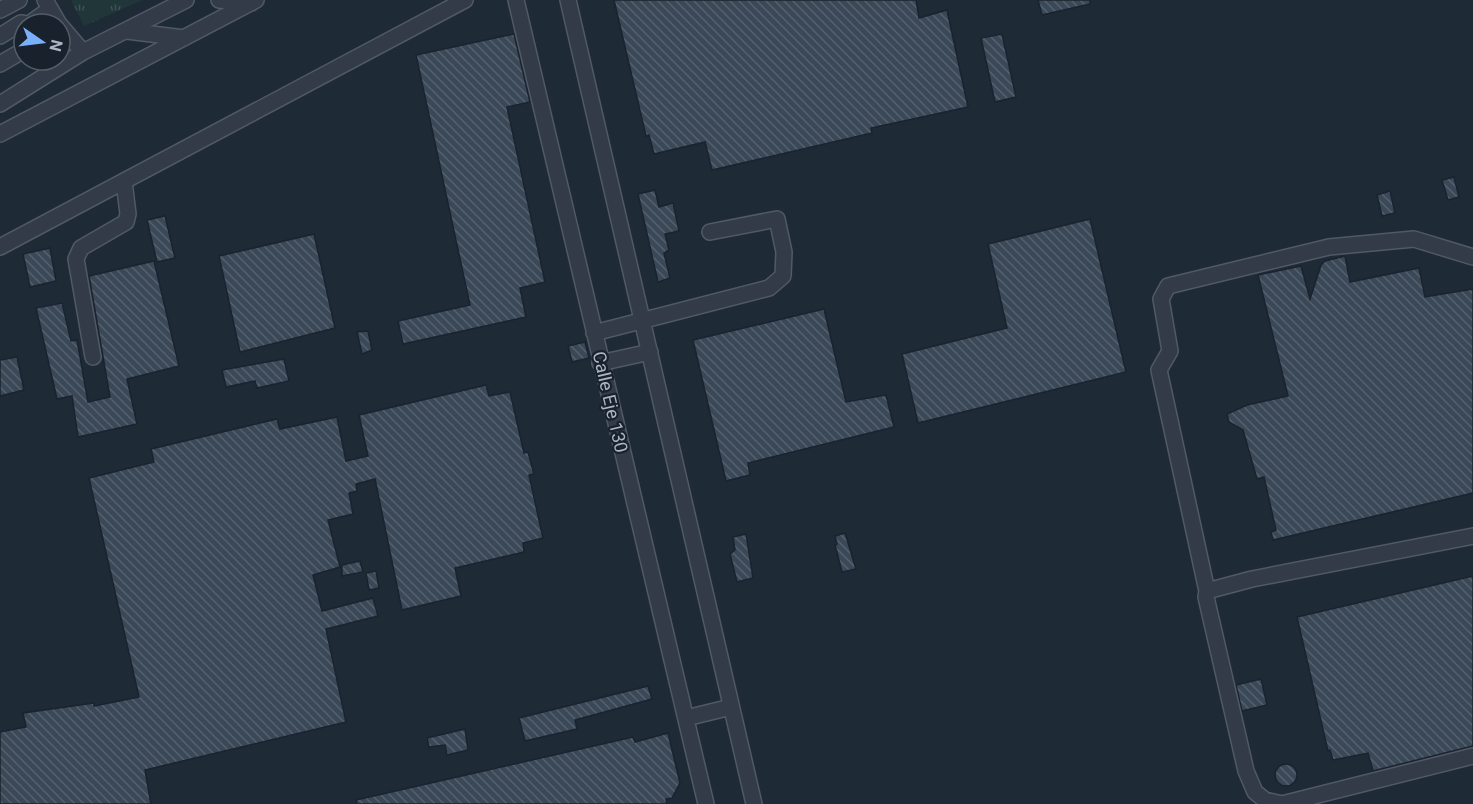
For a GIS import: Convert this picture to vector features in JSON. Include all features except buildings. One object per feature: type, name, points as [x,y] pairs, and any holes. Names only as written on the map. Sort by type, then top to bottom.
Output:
[{"type":"street","points":[[0,10],[19,0]]},
{"type":"street","points":[[0,104],[83,52],[186,0]]},
{"type":"street","points":[[219,0],[254,1]]},
{"type":"street","points":[[0,247],[465,0]]},
{"type":"street","name":"Calle Eje 130","points":[[516,0],[705,804]]},
{"type":"street","points":[[567,0],[651,352],[754,804]]},
{"type":"street","points":[[0,134],[254,1]]},
{"type":"street","points":[[127,31],[184,38]]},
{"type":"street","points":[[72,39],[83,52]]},
{"type":"street","points":[[93,357],[76,259],[81,249],[126,222],[128,214],[124,181]]},
{"type":"street","points":[[594,333],[769,288],[783,276],[784,252],[777,219],[710,232]]},
{"type":"street","points":[[1473,256],[1414,239],[1329,247],[1168,286],[1161,299],[1170,351],[1159,370],[1207,591],[1206,597],[1246,771],[1255,792],[1265,800],[1282,804],[1473,756]]},
{"type":"street","points":[[600,363],[651,352]]},
{"type":"street","points":[[1207,591],[1264,576],[1473,537]]},
{"type":"street","points":[[686,718],[731,707]]},
{"type":"green space","points":[[71,0],[142,0],[84,26]]}]
